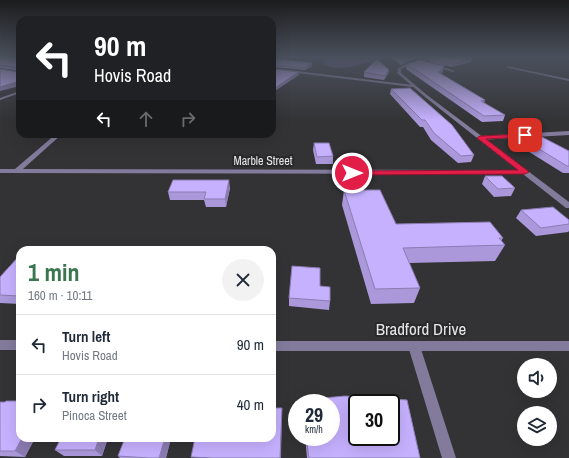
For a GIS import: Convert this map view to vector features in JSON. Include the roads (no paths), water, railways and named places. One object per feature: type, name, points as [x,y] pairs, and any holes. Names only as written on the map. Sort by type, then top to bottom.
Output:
[{"type":"street","points":[[350,78],[413,86]]},
{"type":"street","points":[[404,78],[569,206]]},
{"type":"street","points":[[0,99],[16,93]]},
{"type":"street","points":[[480,138],[569,133]]},
{"type":"street","points":[[18,170],[54,138]]},
{"type":"street","name":"Marble Street","points":[[0,171],[397,173],[525,172]]},
{"type":"street","points":[[0,345],[16,345]]},
{"type":"street","name":"Bradford Drive","points":[[276,346],[569,346]]},
{"type":"street","points":[[414,346],[449,458]]}]
